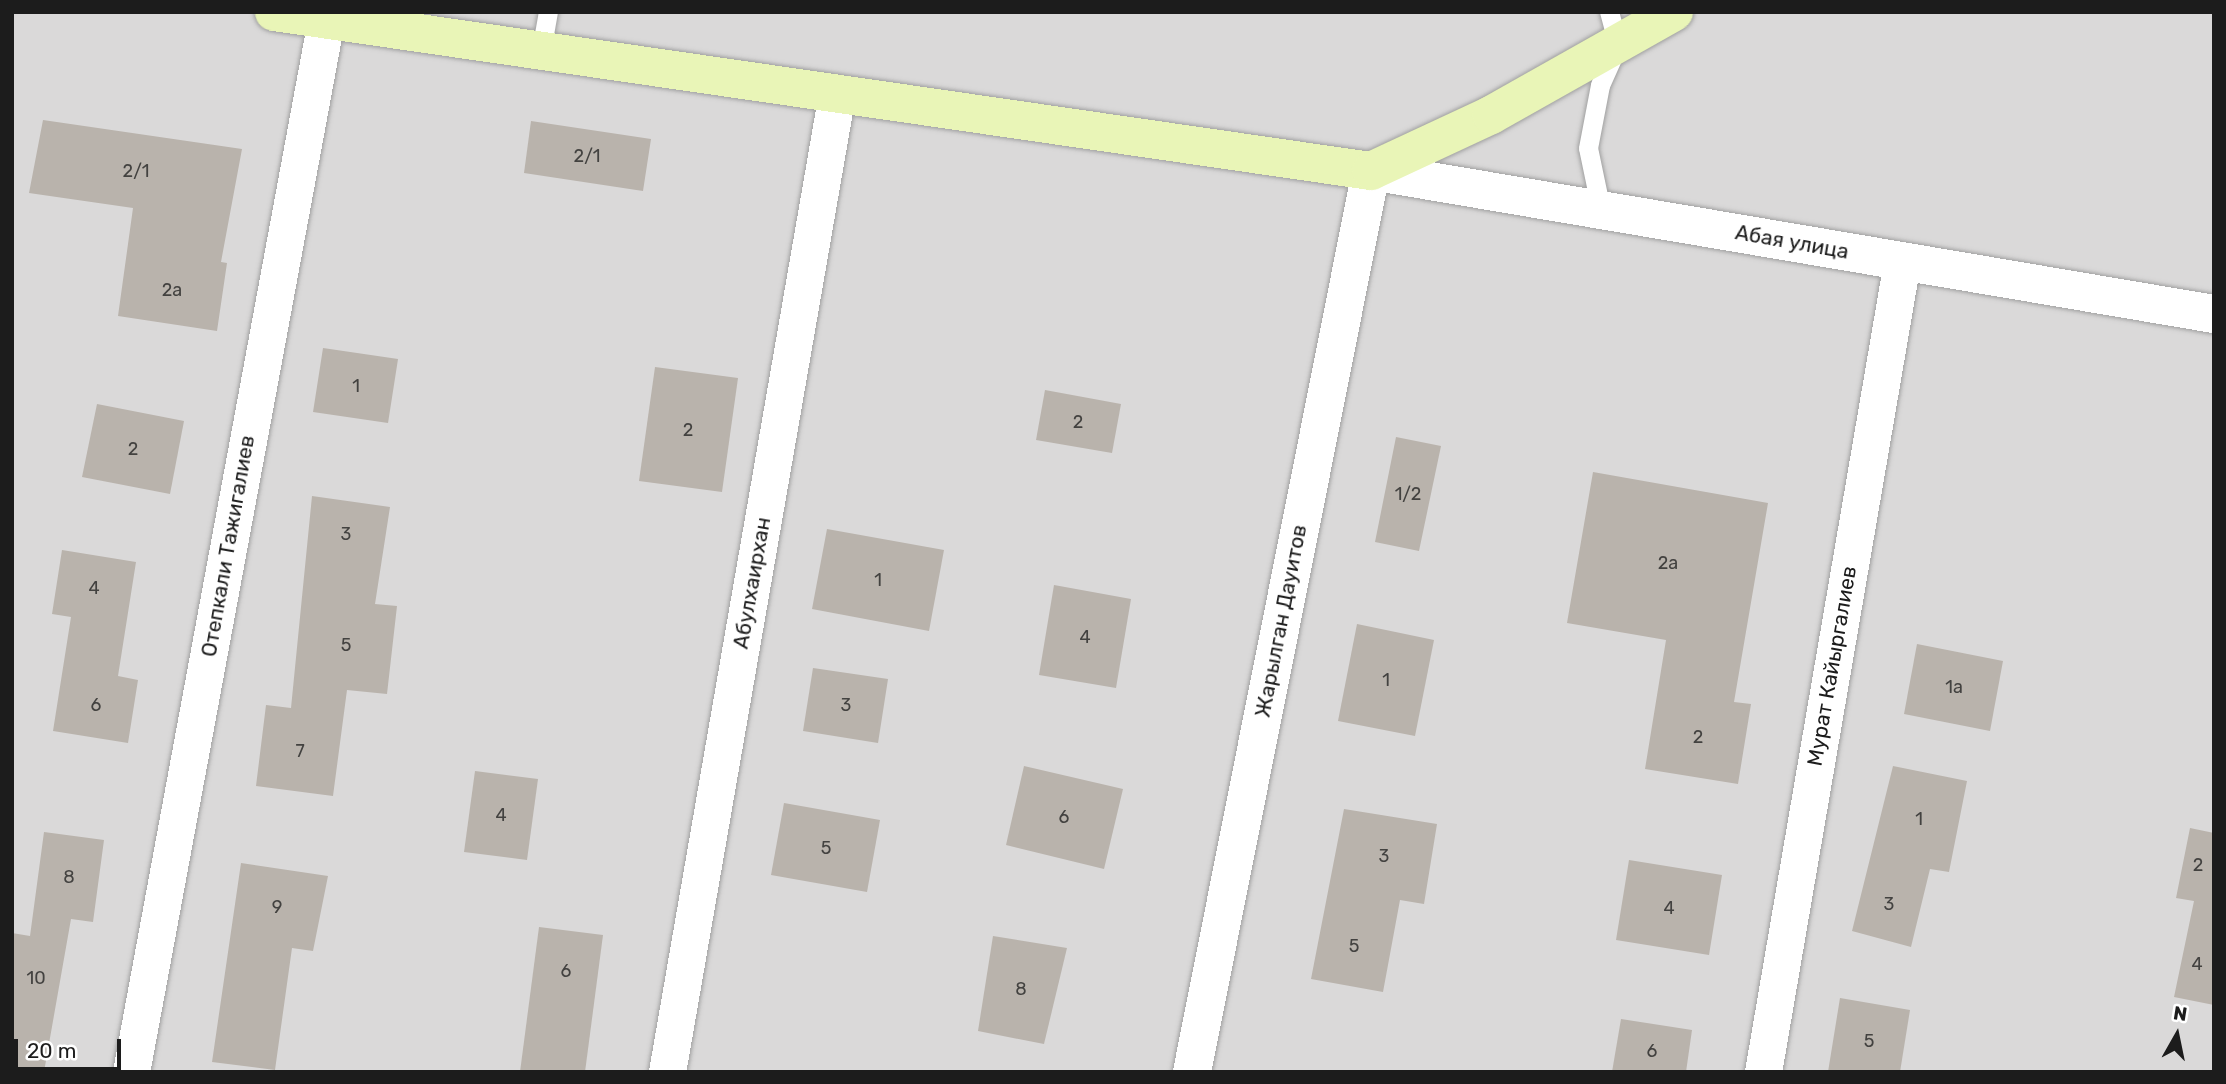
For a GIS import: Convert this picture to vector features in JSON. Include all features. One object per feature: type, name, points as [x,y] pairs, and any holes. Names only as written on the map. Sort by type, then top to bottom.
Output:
[{"type":"main road","points":[[274,12],[1371,171],[1614,29],[1674,12]]},
{"type":"street","name":"Отепкали Тажигалиев","points":[[131,1072],[326,20]]},
{"type":"street","name":"Абулхаирхан","points":[[667,1072],[837,93]]},
{"type":"street","name":"Абая улица","points":[[1371,171],[2214,314]]},
{"type":"street","name":"Жарылган Дауитов","points":[[1192,1072],[1371,171]]},
{"type":"street","name":"Мурат Кайыргалиев","points":[[1763,1072],[1902,261]]},
{"type":"lane","points":[[541,51],[548,12]]},
{"type":"lane","points":[[1601,210],[1588,148],[1614,29]]},
{"type":"shaded area","points":[[12,12],[2214,12],[2214,1072],[12,1072]]},
{"type":"building","points":[[43,120],[242,149],[221,262],[227,263],[217,331],[118,316],[133,208],[29,193]]},
{"type":"building","points":[[531,121],[651,139],[643,191],[524,173]]},
{"type":"building","points":[[323,348],[398,359],[388,423],[313,412]]},
{"type":"building","points":[[655,367],[738,378],[722,492],[639,481]]},
{"type":"building","points":[[1045,390],[1121,404],[1112,453],[1036,440]]},
{"type":"building","points":[[97,404],[184,421],[170,494],[82,477]]},
{"type":"building","points":[[1396,437],[1441,446],[1419,551],[1375,542]]},
{"type":"building","points":[[1593,472],[1768,503],[1734,702],[1751,704],[1738,784],[1645,769],[1666,640],[1567,623]]},
{"type":"building","points":[[312,496],[390,507],[375,604],[397,606],[387,694],[347,690],[333,796],[256,786],[266,705],[291,708]]},
{"type":"building","points":[[827,529],[944,550],[929,631],[812,609]]},
{"type":"building","points":[[62,550],[136,562],[118,676],[138,680],[128,743],[53,731],[71,617],[52,614]]},
{"type":"building","points":[[1054,585],[1131,599],[1116,688],[1039,675]]},
{"type":"building","points":[[1357,624],[1434,640],[1415,736],[1338,721]]},
{"type":"building","points":[[1917,644],[2003,661],[1990,731],[1904,714]]},
{"type":"building","points":[[813,668],[888,679],[878,743],[803,731]]},
{"type":"building","points":[[1024,766],[1123,789],[1104,869],[1006,845]]},
{"type":"building","points":[[1893,766],[1967,781],[1949,872],[1930,869],[1911,947],[1852,931]]},
{"type":"building","points":[[475,771],[538,779],[527,860],[464,852]]},
{"type":"building","points":[[784,803],[880,820],[867,892],[771,875]]},
{"type":"building","points":[[1344,809],[1437,824],[1424,904],[1400,900],[1383,992],[1311,979]]},
{"type":"building","points":[[2190,828],[2214,833],[2214,1005],[2174,997],[2194,901],[2176,898]]},
{"type":"building","points":[[44,832],[104,840],[93,922],[71,919],[44,1072],[12,1072],[12,933],[30,936]]},
{"type":"building","points":[[1629,860],[1722,875],[1709,955],[1616,940]]},
{"type":"building","points":[[241,863],[328,876],[313,951],[292,948],[275,1070],[212,1062]]},
{"type":"building","points":[[539,927],[603,935],[585,1072],[520,1072]]},
{"type":"building","points":[[993,936],[1067,948],[1044,1044],[978,1031]]},
{"type":"building","points":[[1840,998],[1910,1010],[1900,1072],[1828,1072]]},
{"type":"building","points":[[1621,1019],[1692,1030],[1686,1072],[1612,1072]]}]
